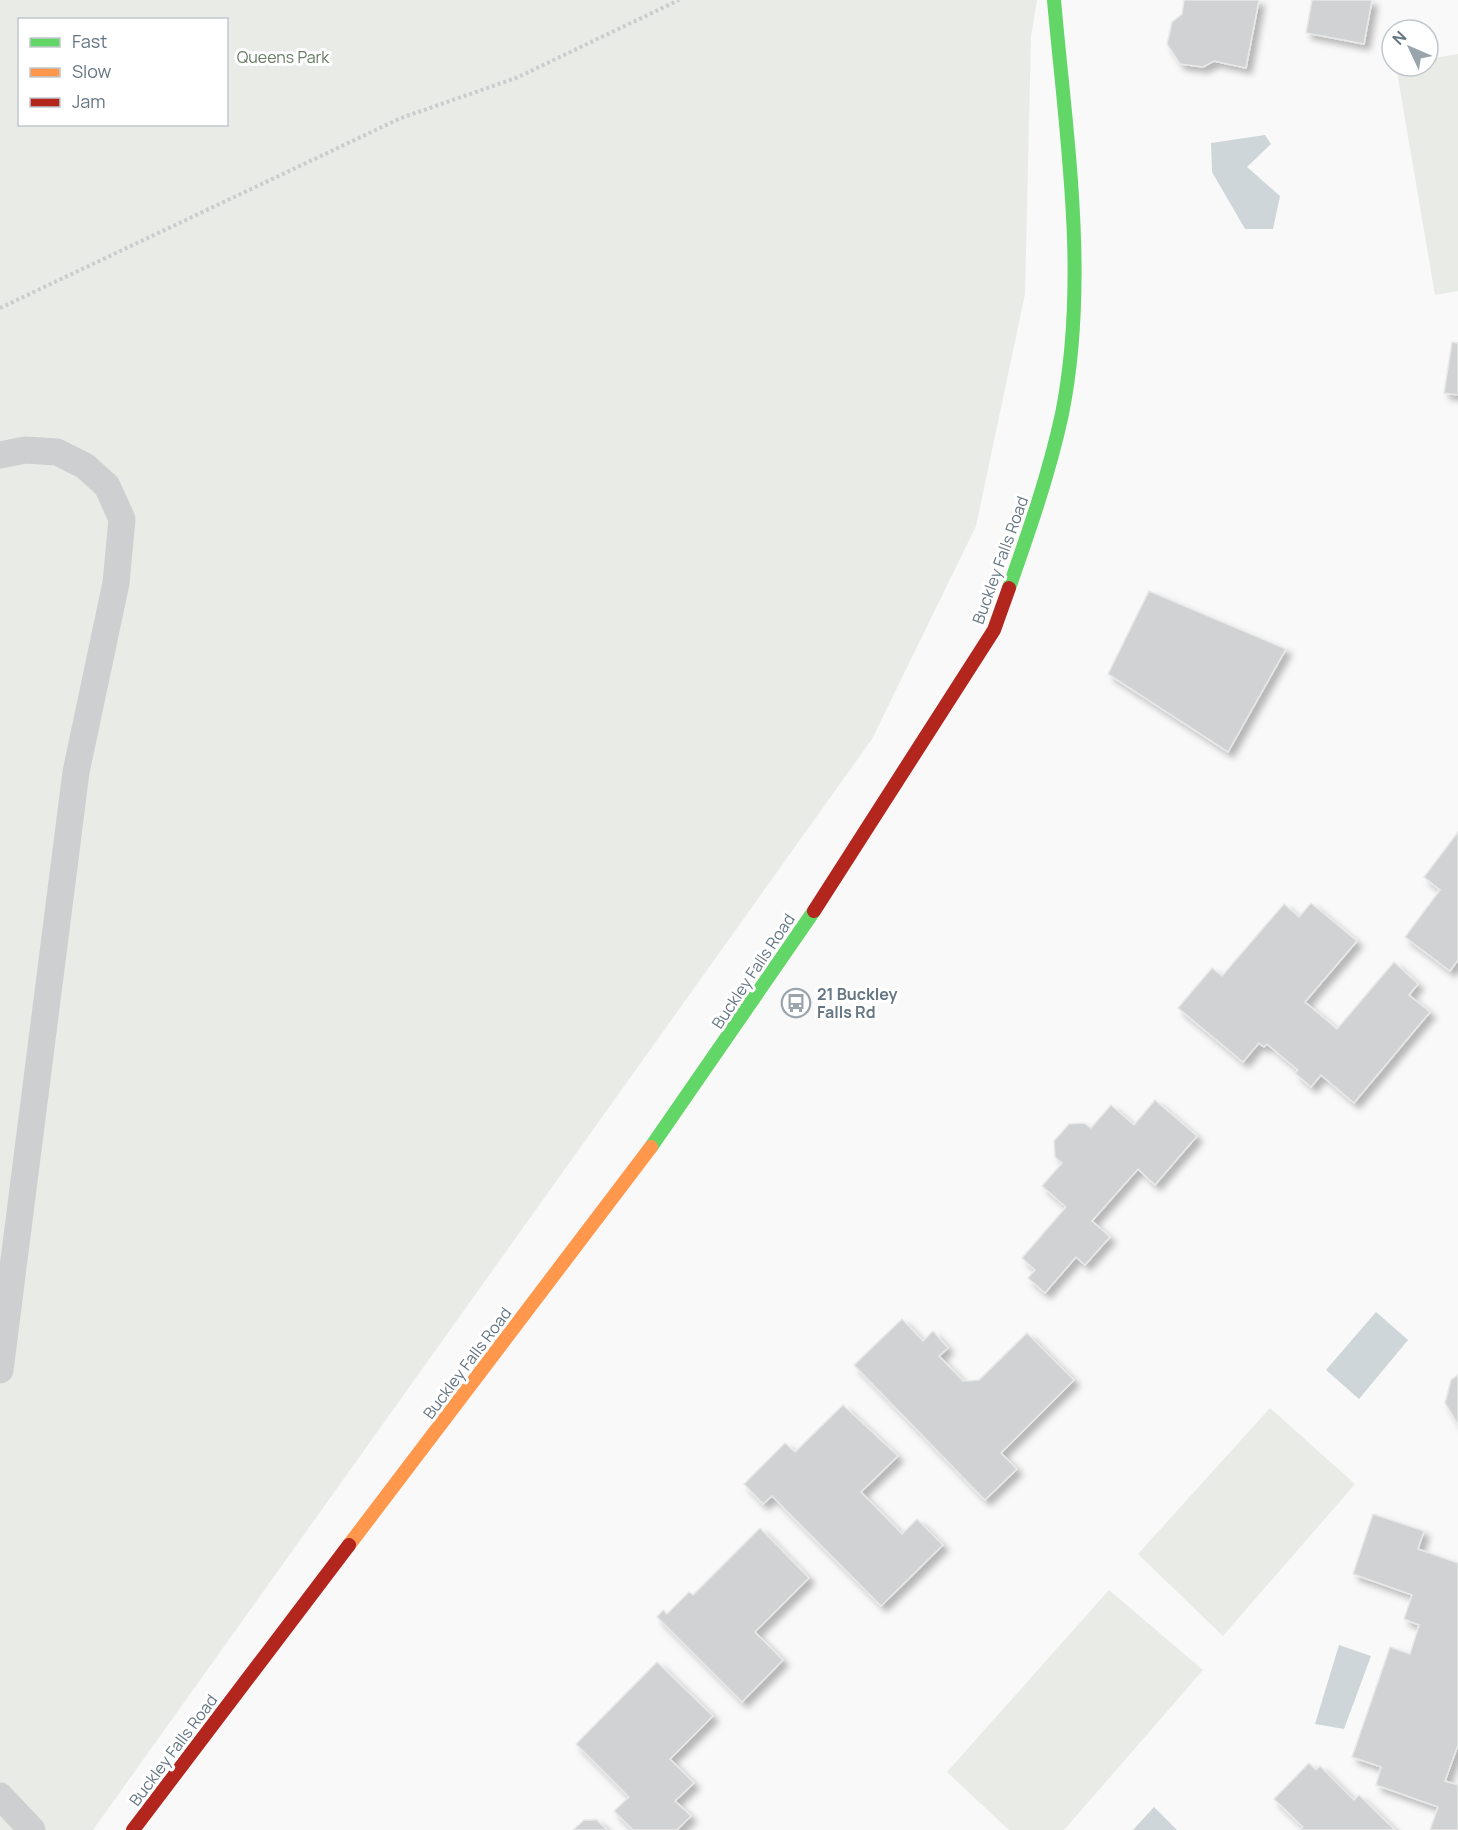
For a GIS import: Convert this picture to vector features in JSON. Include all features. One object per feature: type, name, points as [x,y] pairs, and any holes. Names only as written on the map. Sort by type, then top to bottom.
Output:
[{"type":"street","name":"Buckley Falls Road","points":[[133,1830],[633,1172],[791,946],[994,630],[1046,480],[1062,412],[1072,339],[1074,275],[1071,186],[1054,0]]},
{"type":"lane","points":[[0,455],[25,450],[57,452],[85,466],[107,486],[122,519],[116,583],[76,772],[0,1370]]},
{"type":"lane","points":[[0,1796],[32,1830]]},
{"type":"path","points":[[0,308],[401,118],[516,78],[680,0]]},
{"type":"green space","name":"Queens Park","points":[[0,0],[1037,0],[1031,37],[1025,294],[976,526],[872,739],[93,1830],[0,1830]]},
{"type":"green space","points":[[1458,54],[1458,291],[1435,295],[1398,78],[1440,78],[1440,57]]},
{"type":"green space","points":[[1270,1408],[1355,1484],[1223,1636],[1138,1554]]},
{"type":"green space","points":[[1109,1590],[1203,1670],[1064,1830],[1009,1830],[947,1772]]},
{"type":"shaded area","points":[[1265,135],[1271,144],[1247,167],[1280,196],[1273,229],[1245,229],[1212,172],[1211,143]]},
{"type":"shaded area","points":[[1376,1312],[1408,1340],[1359,1399],[1326,1370]]},
{"type":"shaded area","points":[[1339,1645],[1371,1656],[1344,1729],[1315,1724]]},
{"type":"shaded area","points":[[1154,1807],[1177,1830],[1133,1830]]},
{"type":"building","points":[[1184,0],[1259,0],[1246,68],[1214,61],[1203,67],[1180,64],[1167,44],[1172,22],[1182,14]]},
{"type":"building","points":[[1312,0],[1372,0],[1364,44],[1306,33]]},
{"type":"building","points":[[1452,342],[1458,343],[1458,395],[1444,393]]},
{"type":"building","points":[[1149,591],[1286,649],[1228,752],[1108,674]]},
{"type":"building","points":[[1458,832],[1458,960],[1450,971],[1405,937],[1440,890],[1424,877]]},
{"type":"building","points":[[1311,903],[1357,941],[1305,1002],[1337,1029],[1394,962],[1418,984],[1409,995],[1430,1012],[1354,1103],[1321,1075],[1311,1087],[1295,1073],[1298,1070],[1267,1044],[1264,1047],[1259,1043],[1243,1062],[1178,1008],[1212,968],[1222,976],[1284,904],[1299,917]]},
{"type":"building","points":[[1155,1100],[1197,1136],[1155,1185],[1138,1169],[1092,1221],[1110,1237],[1085,1265],[1076,1257],[1045,1293],[1028,1278],[1035,1270],[1022,1258],[1066,1207],[1042,1186],[1062,1163],[1055,1157],[1054,1141],[1069,1124],[1084,1123],[1091,1128],[1111,1105],[1134,1125]]},
{"type":"building","points":[[902,1319],[923,1341],[933,1331],[948,1348],[939,1356],[963,1381],[979,1380],[1027,1333],[1074,1380],[1001,1453],[1017,1469],[985,1500],[854,1365]]},
{"type":"building","points":[[1458,1375],[1458,1425],[1445,1403],[1451,1380]]},
{"type":"building","points":[[843,1405],[898,1456],[861,1492],[902,1534],[917,1519],[943,1545],[881,1606],[772,1496],[763,1504],[744,1484],[785,1443],[795,1452]]},
{"type":"building","points":[[1373,1514],[1424,1531],[1418,1549],[1458,1563],[1458,1745],[1445,1781],[1458,1785],[1458,1830],[1430,1830],[1438,1807],[1376,1785],[1381,1767],[1352,1757],[1390,1647],[1410,1654],[1419,1625],[1404,1619],[1412,1595],[1353,1574]]},
{"type":"building","points":[[760,1528],[809,1578],[755,1632],[783,1660],[742,1702],[657,1617],[663,1610],[667,1614],[689,1592],[693,1595]]},
{"type":"building","points":[[657,1662],[713,1716],[670,1759],[694,1783],[675,1801],[691,1816],[677,1830],[633,1830],[614,1811],[629,1797],[576,1744]]},
{"type":"building","points":[[1309,1763],[1316,1770],[1320,1766],[1354,1800],[1359,1795],[1395,1830],[1300,1830],[1303,1827],[1274,1799]]},
{"type":"building","points":[[584,1820],[597,1820],[607,1830],[573,1830]]},
{"type":"traffic: fast","points":[[1009,588],[1031,524],[1062,414],[1070,363],[1074,311],[1073,207],[1054,0]]},
{"type":"traffic: fast","points":[[651,1147],[814,911]]},
{"type":"traffic: slow","points":[[349,1545],[651,1147]]},
{"type":"traffic: jam","points":[[814,911],[994,630],[1009,588]]},
{"type":"traffic: jam","points":[[133,1830],[349,1545]]},
{"type":"place","name":"21 Buckley Falls Rd","points":[[796,1003]]}]
